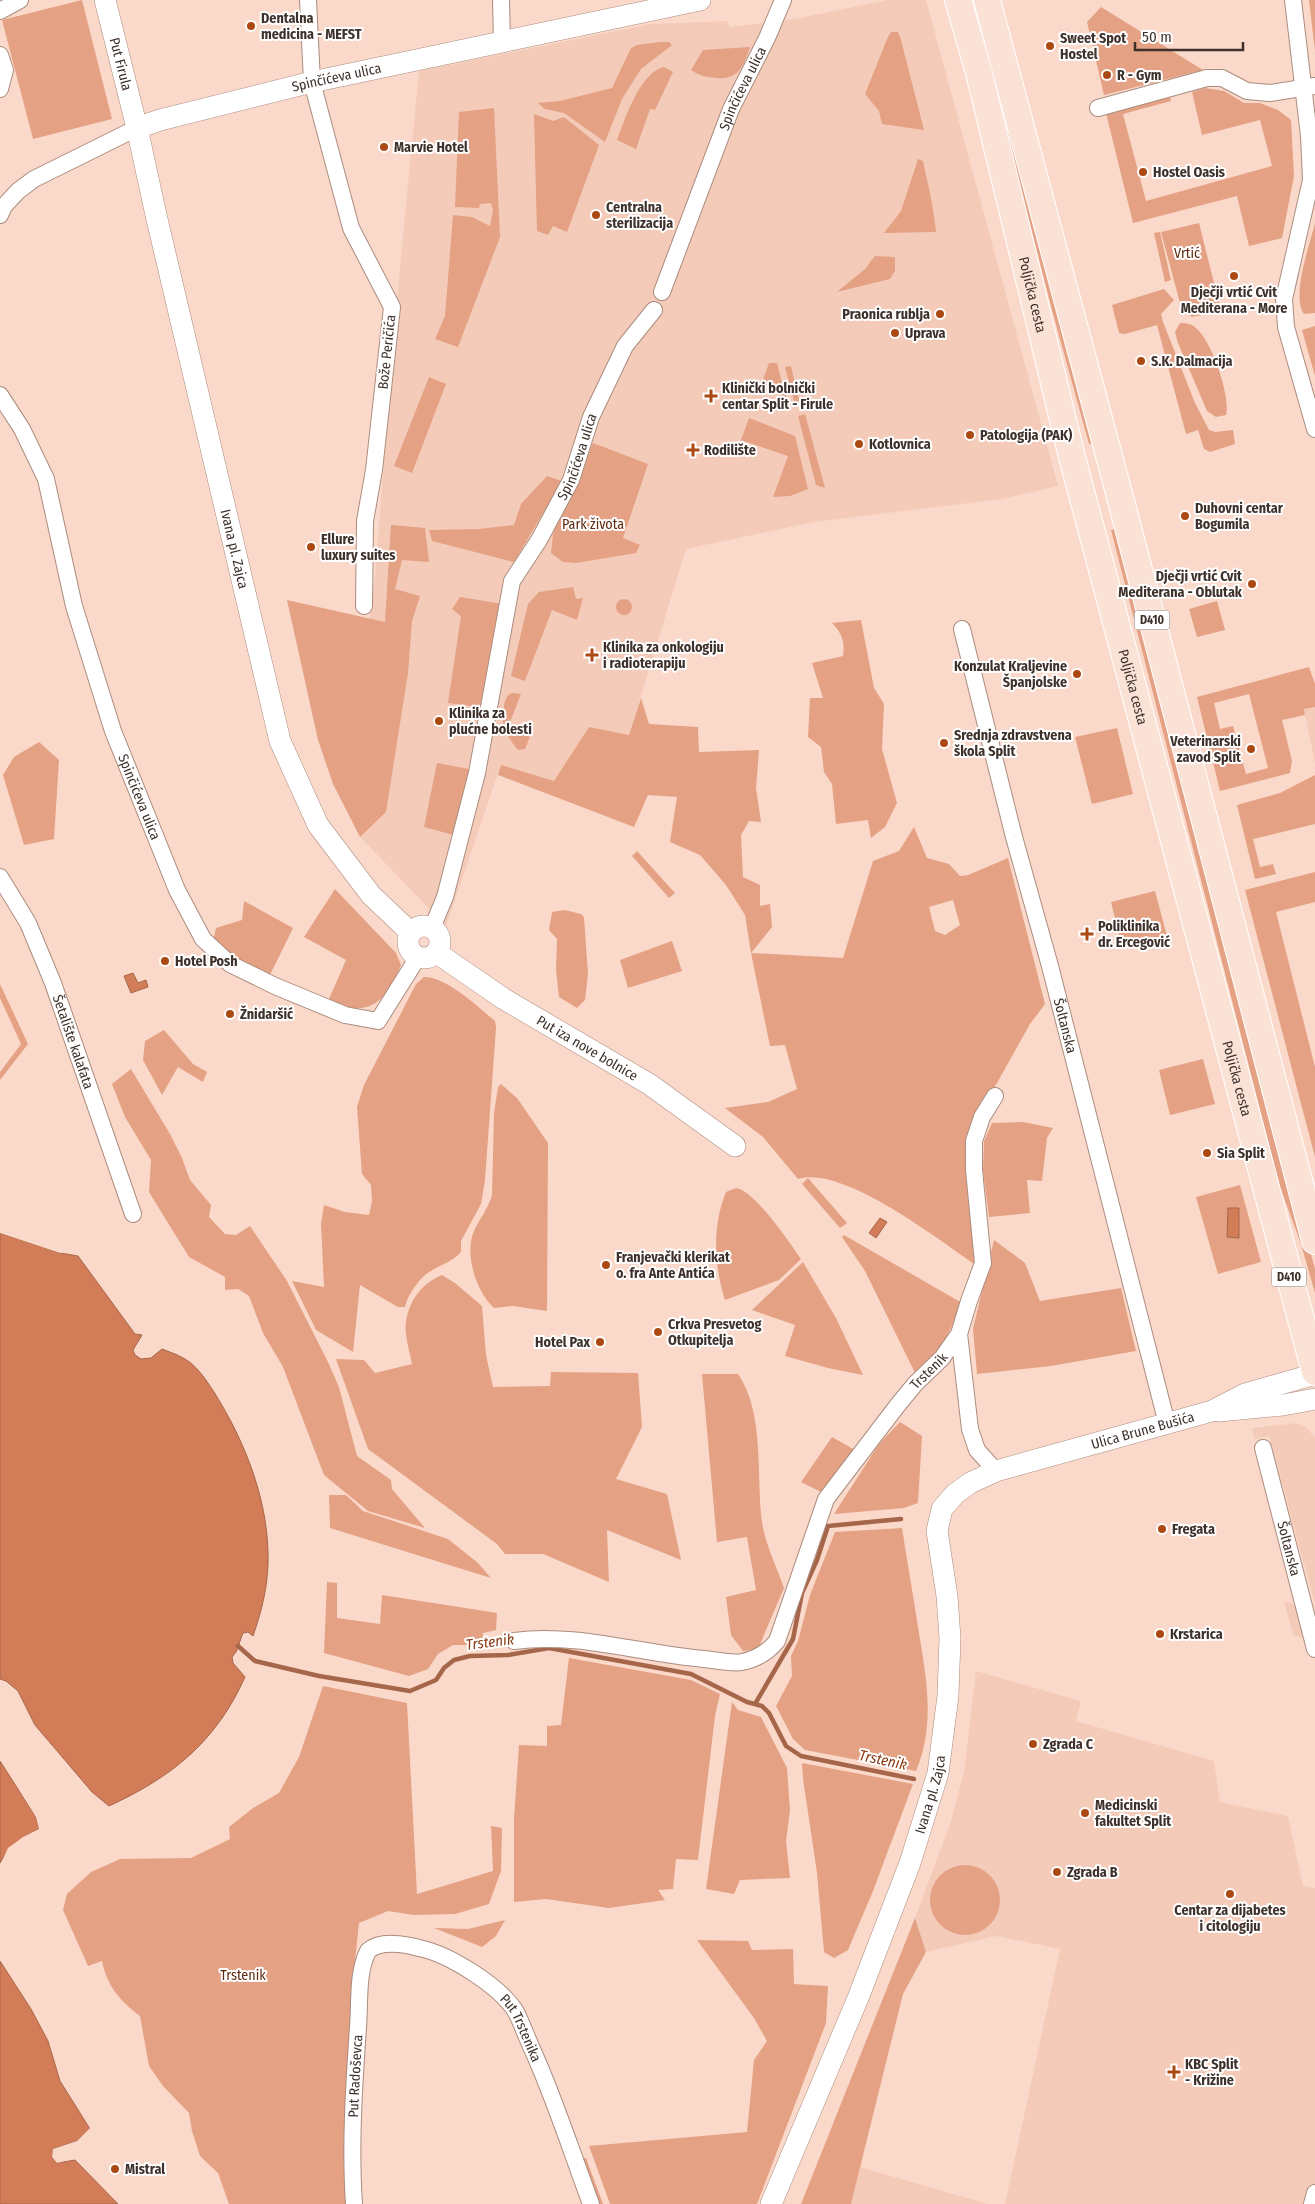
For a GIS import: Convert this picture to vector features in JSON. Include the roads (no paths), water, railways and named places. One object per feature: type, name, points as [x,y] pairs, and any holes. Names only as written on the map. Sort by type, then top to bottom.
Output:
[{"type":"main road","name":"Poljička cesta","points":[[958,0],[978,73],[1072,457],[1315,1373]]},
{"type":"main road","name":"D410","points":[[986,0],[1120,497],[1315,1241]]},
{"type":"street","points":[[0,11],[20,0]]},
{"type":"street","name":"Put Firula","points":[[105,0],[137,128]]},
{"type":"street","name":"Bože Peričića","points":[[308,0],[312,82],[350,228],[392,307],[374,470],[365,521],[364,606]]},
{"type":"street","points":[[501,0],[502,43]]},
{"type":"street","name":"Spinčićeva ulica","points":[[0,215],[4,206],[18,191],[34,179],[137,128],[160,120],[312,82],[700,0]]},
{"type":"street","name":"Spinčićeva ulica","points":[[662,292],[730,109],[767,38],[783,0]]},
{"type":"street","points":[[1293,0],[1309,88],[1311,180],[1284,299],[1286,327],[1315,429]]},
{"type":"street","points":[[0,55],[5,70],[0,89]]},
{"type":"street","points":[[1098,108],[1207,78],[1222,78],[1247,91],[1270,93],[1309,88]]},
{"type":"street","name":"Ivana pl. Zajca","points":[[137,128],[280,741],[318,825],[371,895],[410,933]]},
{"type":"street","name":"Spinčićeva ulica","points":[[432,928],[445,897],[478,773],[512,581],[539,540],[571,480],[591,417],[625,346],[654,310]]},
{"type":"street","name":"Spinčićeva ulica","points":[[0,395],[22,428],[46,479],[74,606],[113,731],[177,890],[203,938],[230,964],[275,986],[345,1015],[378,1021],[427,955]]},
{"type":"street","name":"Šoltanska","points":[[962,629],[1014,837],[1052,975],[1167,1424]]},
{"type":"street","name":"Šetalište kalafata","points":[[0,877],[28,923],[53,983],[133,1214]]},
{"type":"street","points":[[422,926],[432,928],[436,931],[440,940],[427,955],[412,953],[408,946],[410,933],[413,929],[422,926]]},
{"type":"street","name":"Put iza nove bolnice","points":[[427,955],[644,1080],[735,1146]]},
{"type":"street","name":"Trstenik","points":[[514,1641],[549,1639],[592,1643],[691,1658],[741,1662],[766,1653],[777,1641],[826,1499],[897,1406],[915,1384],[942,1358],[959,1334],[969,1301],[984,1263],[974,1170],[974,1141],[982,1117],[995,1096]]},
{"type":"street","name":"Trstenik","points":[[959,1334],[970,1429],[977,1450],[996,1471]]},
{"type":"street","name":"Ulica Brune Bušića","points":[[1074,1449],[1212,1411],[1245,1394],[1315,1373]]},
{"type":"street","name":"Ulica Brune Bušića","points":[[1212,1411],[1283,1405],[1315,1399]]},
{"type":"street","name":"Šoltanska","points":[[1263,1448],[1315,1649]]},
{"type":"street","name":"Ivana pl. Zajca","points":[[773,2203],[910,1863],[938,1774],[948,1696],[950,1638],[947,1596],[937,1531],[942,1509],[955,1494],[970,1483],[996,1471],[1074,1449]]},
{"type":"street","name":"Put Trstenika","points":[[368,1951],[382,1944],[426,1949],[484,1979],[515,2011],[542,2072],[591,2204]]},
{"type":"street","name":"Put Radoševca","points":[[354,2204],[352,2178],[353,2107],[361,1973],[368,1951]]},
{"type":"street","points":[[1312,2204],[1315,2193]]},
{"type":"waterway","name":"Trstenik","points":[[755,1704],[793,1639],[802,1593],[817,1560],[828,1526],[901,1519]]},
{"type":"waterway","name":"Trstenik","points":[[238,1646],[255,1661],[319,1676],[410,1691],[436,1680],[444,1668],[454,1660],[470,1656],[508,1655],[549,1648],[691,1674],[747,1702],[762,1706],[769,1713],[786,1746],[801,1756],[914,1779]]},
{"type":"place","name":"Dentalna medicina - MEFST","points":[[251,26]]},
{"type":"place","name":"Sweet Spot Hostel","points":[[1050,46]]},
{"type":"place","name":"R - Gym","points":[[1107,75]]},
{"type":"place","name":"Marvie Hotel","points":[[384,147]]},
{"type":"place","name":"Hostel Oasis","points":[[1143,172]]},
{"type":"place","name":"Centralna sterilizacija","points":[[596,215]]},
{"type":"place","name":"Dječji vrtić Cvit Mediterana - More","points":[[1234,276]]},
{"type":"place","name":"Praonica rublja","points":[[940,314]]},
{"type":"place","name":"Uprava","points":[[895,333]]},
{"type":"place","name":"S.K. Dalmacija","points":[[1141,361]]},
{"type":"place","name":"Klinički bolnički centar Split - Firule","points":[[711,396]]},
{"type":"place","name":"Patologija (PAK)","points":[[970,435]]},
{"type":"place","name":"Kotlovnica","points":[[859,444]]},
{"type":"place","name":"Rodilište","points":[[693,450]]},
{"type":"place","name":"Duhovni centar Bogumila","points":[[1185,516]]},
{"type":"place","name":"Ellure luxury suites","points":[[311,547]]},
{"type":"place","name":"Dječji vrtić Cvit Mediterana - Oblutak","points":[[1252,584]]},
{"type":"place","name":"Klinika za onkologiju i radioterapiju","points":[[592,655]]},
{"type":"place","name":"Konzulat Kraljevine Španjolske","points":[[1077,674]]},
{"type":"place","name":"Klinika za plućne bolesti","points":[[439,721]]},
{"type":"place","name":"Srednja zdravstvena škola Split","points":[[944,743]]},
{"type":"place","name":"Veterinarski zavod Split","points":[[1251,749]]},
{"type":"place","name":"Poliklinika dr. Ercegović","points":[[1087,934]]},
{"type":"place","name":"Hotel Posh","points":[[165,961]]},
{"type":"place","name":"Žnidaršić","points":[[230,1014]]},
{"type":"place","name":"Sia Split","points":[[1207,1153]]},
{"type":"place","name":"Franjevački klerikat o. fra Ante Antića","points":[[606,1265]]},
{"type":"place","name":"Crkva Presvetog Otkupitelja","points":[[658,1332]]},
{"type":"place","name":"Hotel Pax","points":[[600,1342]]},
{"type":"place","name":"Fregata","points":[[1162,1529]]},
{"type":"place","name":"Krstarica","points":[[1160,1634]]},
{"type":"place","name":"Zgrada C","points":[[1033,1744]]},
{"type":"place","name":"Medicinski fakultet Split","points":[[1085,1813]]},
{"type":"place","name":"Zgrada B","points":[[1057,1872]]},
{"type":"place","name":"Centar za dijabetes i citologiju","points":[[1230,1894]]},
{"type":"place","name":"KBC Split - Križine","points":[[1174,2072]]},
{"type":"place","name":"Mistral","points":[[115,2169]]},
{"type":"park label","name":"Vrtić","points":[[1187,253]]},
{"type":"park label","name":"Park života","points":[[593,524]]}]
